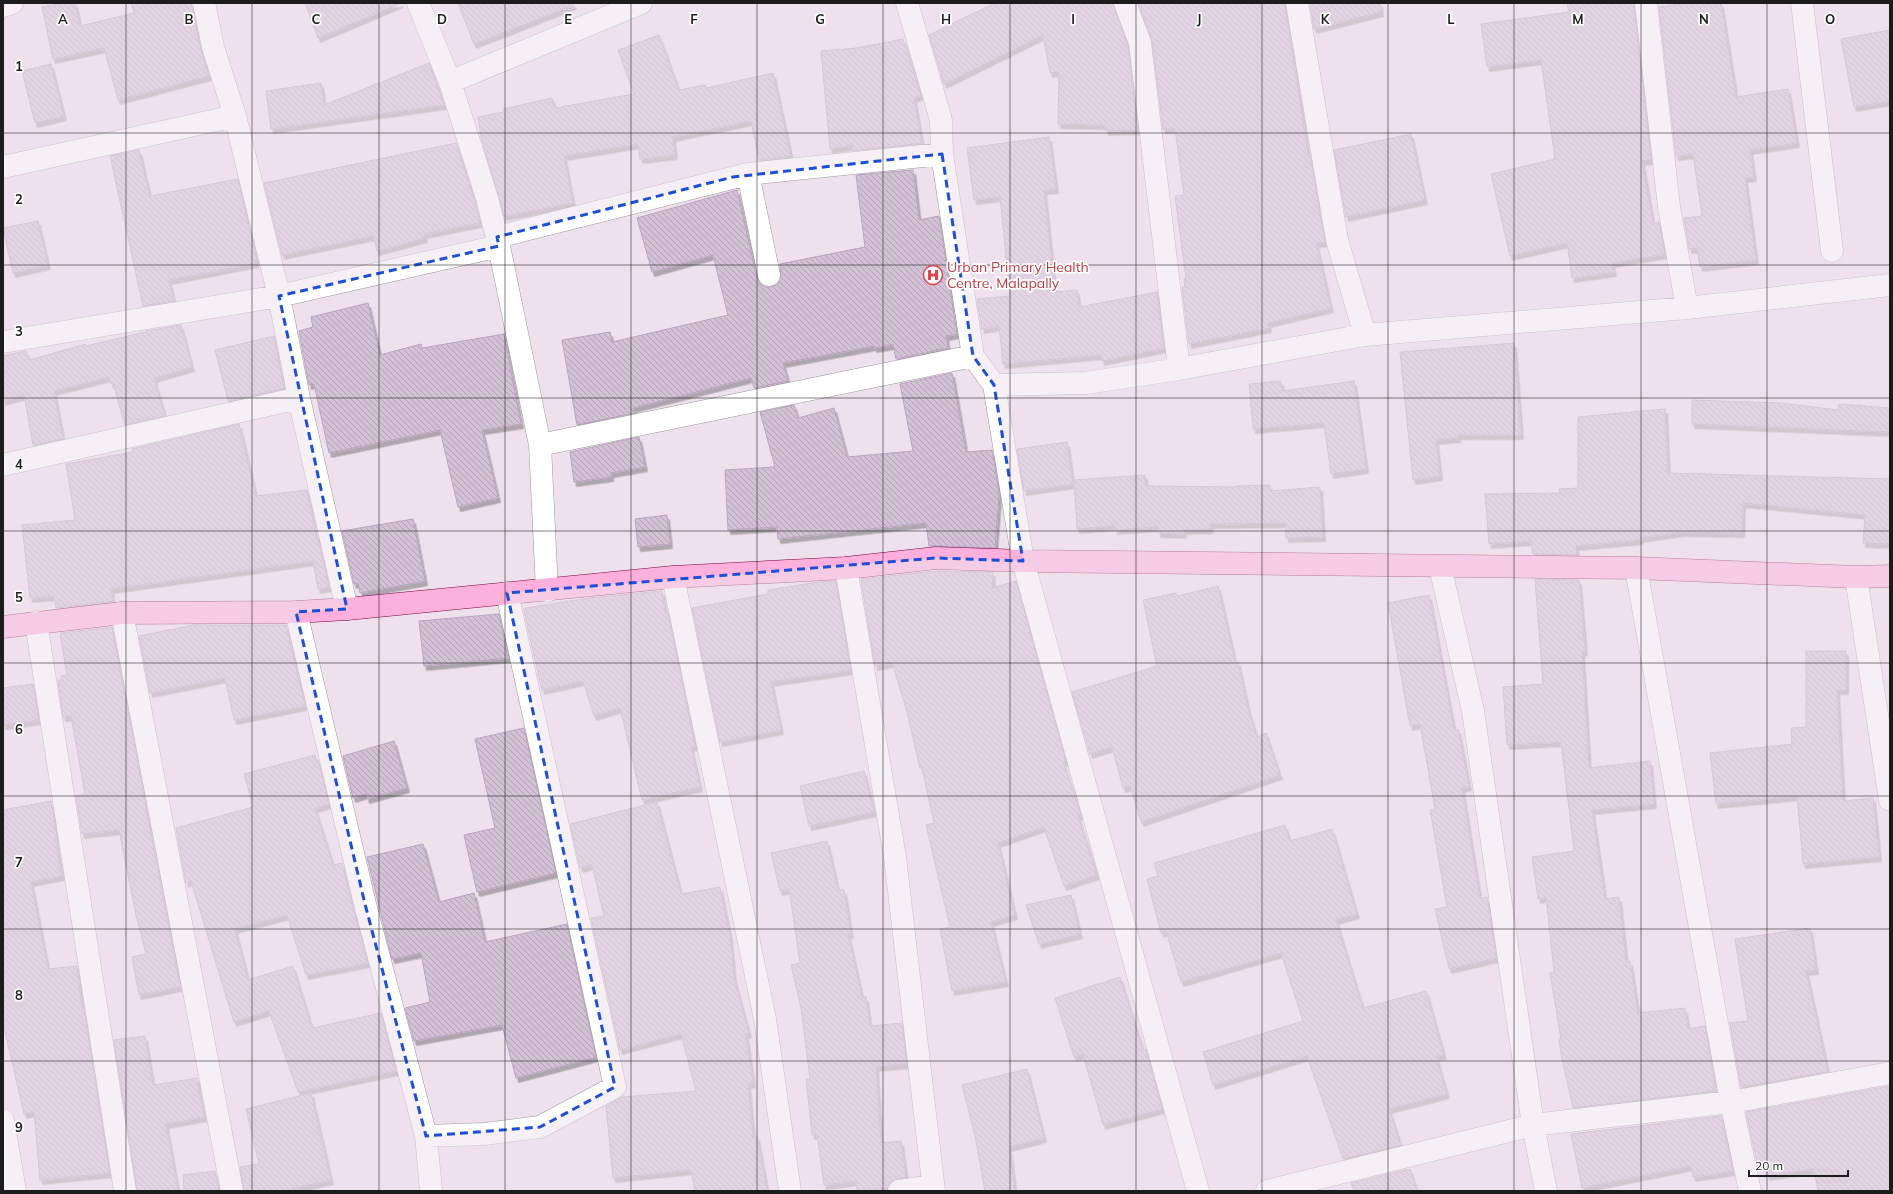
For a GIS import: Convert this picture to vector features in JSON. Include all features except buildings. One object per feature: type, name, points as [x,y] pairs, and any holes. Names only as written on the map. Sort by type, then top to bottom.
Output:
[{"type":"street","points":[[3,6],[12,3]]},
{"type":"street","points":[[204,3],[213,47],[234,116],[279,296],[299,398],[347,609]]},
{"type":"street","points":[[418,3],[450,82],[487,198],[498,242],[540,445],[547,591]]},
{"type":"street","points":[[450,82],[641,3]]},
{"type":"street","points":[[908,3],[941,120],[942,154],[973,356],[994,385],[1023,561],[1198,1191]]},
{"type":"street","points":[[1125,3],[1140,43],[1179,369]]},
{"type":"street","points":[[1296,3],[1337,240],[1365,335]]},
{"type":"street","points":[[1646,3],[1669,208],[1686,308]]},
{"type":"street","points":[[1802,3],[1832,251]]},
{"type":"street","points":[[3,167],[234,116]]},
{"type":"street","points":[[3,342],[279,296],[498,242],[748,174],[942,154]]},
{"type":"street","points":[[748,174],[769,275]]},
{"type":"street","points":[[994,385],[1086,383],[1179,369],[1365,335],[1686,308],[1890,285]]},
{"type":"street","points":[[540,445],[973,356]]},
{"type":"street","points":[[3,465],[299,398]]},
{"type":"street","points":[[3,626],[122,613],[296,612],[347,609],[507,593],[547,591],[673,577],[846,568],[936,558],[1023,561],[1636,568],[1856,577],[1890,576]]},
{"type":"street","points":[[1440,566],[1473,711],[1533,1125],[1546,1191]]},
{"type":"street","points":[[846,568],[895,857],[933,1188],[899,1191]]},
{"type":"street","points":[[1636,568],[1731,1102],[1750,1191]]},
{"type":"street","points":[[673,577],[765,1019],[790,1191]]},
{"type":"street","points":[[1856,577],[1890,800]]},
{"type":"street","points":[[426,1136],[484,1134],[540,1127],[614,1087],[507,593]]},
{"type":"street","points":[[296,612],[365,904],[426,1136],[432,1191]]},
{"type":"street","points":[[122,613],[232,1191]]},
{"type":"street","points":[[36,622],[125,1191]]},
{"type":"street","points":[[1267,1191],[1533,1125],[1731,1102],[1890,1073]]},
{"type":"street","points":[[3,1120],[5,1145],[15,1191]]},
{"type":"highlighted area","points":[[942,154],[973,356],[994,385],[1023,561],[936,558],[507,593],[615,1087],[540,1127],[426,1136],[365,904],[296,612],[347,609],[279,296],[499,246],[497,237],[733,177]]},
{"type":"place","name":"Urban Primary Health Centre, Malapally","points":[[933,275]]}]
